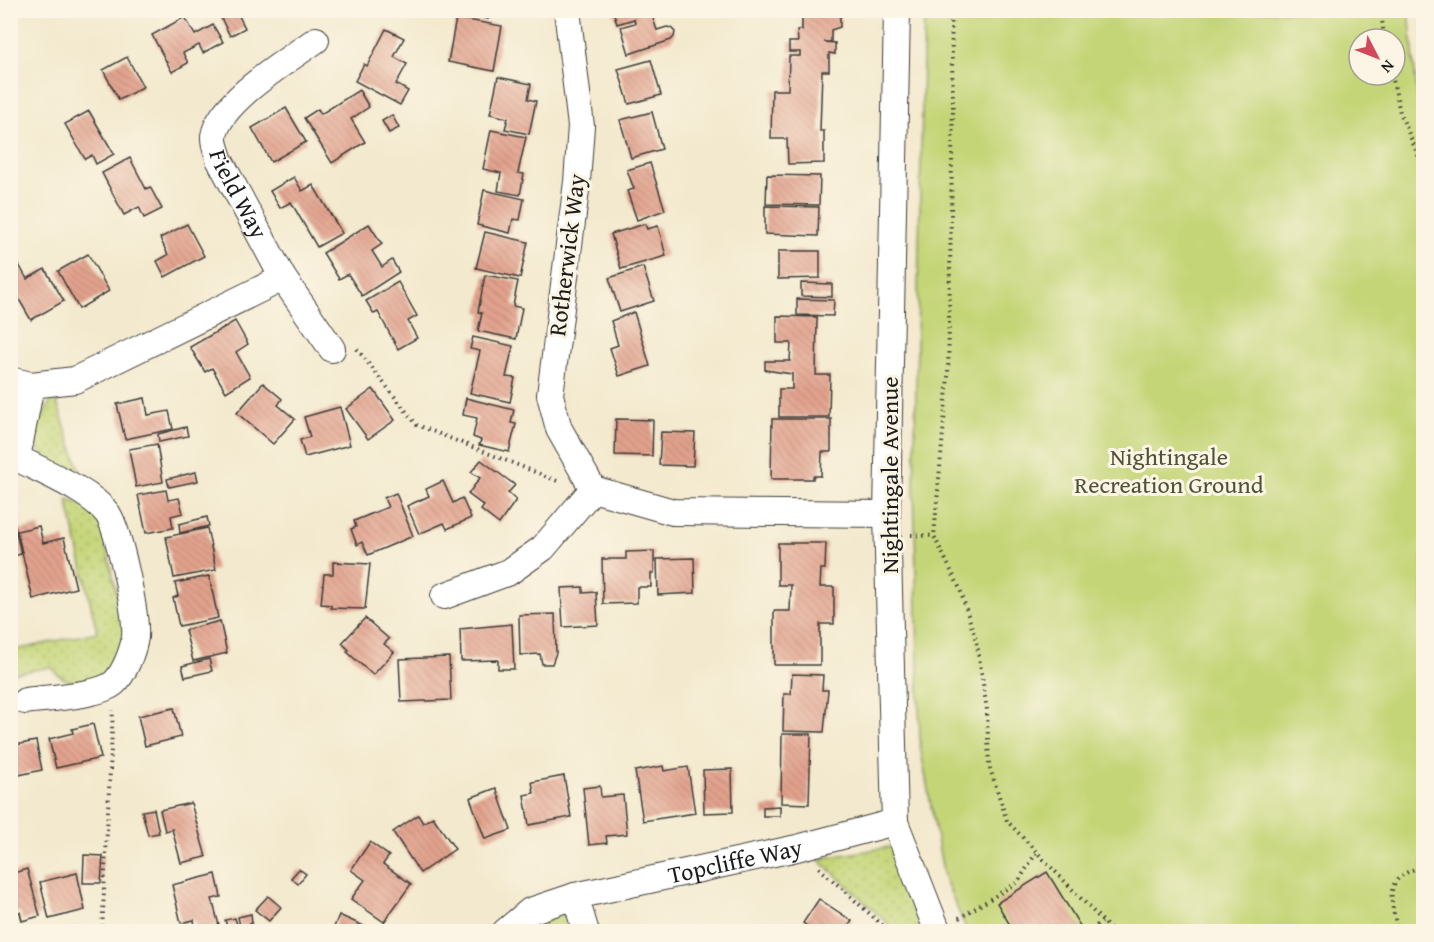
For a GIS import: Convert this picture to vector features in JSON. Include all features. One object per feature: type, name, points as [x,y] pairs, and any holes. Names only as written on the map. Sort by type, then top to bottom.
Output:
[{"type":"street","name":"Rotherwick Way","points":[[567,10],[581,126],[577,182],[550,395],[559,429],[593,489]]},
{"type":"street","name":"Nightingale Avenue","points":[[897,10],[887,514],[895,822],[948,925]]},
{"type":"street","name":"Field Way","points":[[315,40],[238,100],[221,117],[214,138],[219,159],[283,278],[332,349]]},
{"type":"street","points":[[25,701],[101,690],[114,683],[128,661],[135,638],[133,609],[116,532],[108,514],[96,501],[14,459],[21,382],[75,380],[283,278]]},
{"type":"street","points":[[444,596],[508,572],[543,548],[593,489],[673,512],[887,514]]},
{"type":"street","name":"Topcliffe Way","points":[[505,932],[530,911],[575,896],[797,848],[895,822]]},
{"type":"street","points":[[575,896],[586,932]]},
{"type":"path","points":[[951,10],[953,106],[948,376],[934,536],[960,589],[977,644],[987,710],[989,765],[1007,821],[1113,932]]},
{"type":"path","points":[[1381,10],[1383,27]]},
{"type":"path","points":[[1395,87],[1400,113],[1424,168]]},
{"type":"path","points":[[332,349],[357,349],[417,425],[565,484],[593,489]]},
{"type":"path","points":[[102,932],[114,683]]},
{"type":"path","points":[[797,848],[890,932]]},
{"type":"path","points":[[948,925],[1018,882],[1036,853]]},
{"type":"path","points":[[1398,932],[1391,887],[1396,877],[1424,866]]},
{"type":"path","points":[[1086,932],[1102,922]]},
{"type":"path","points":[[1405,932],[1409,927],[1424,922]]},
{"type":"green space","name":"Nightingale Recreation Ground","points":[[924,11],[1409,11],[1424,167],[1423,931],[967,931],[944,877],[920,746],[914,485]]},
{"type":"green space","points":[[55,397],[84,482],[55,466],[38,449],[35,440],[37,428],[43,414]]},
{"type":"green space","points":[[67,499],[91,508],[100,518],[126,636],[110,672],[94,679],[71,681],[57,674],[51,667],[11,674],[11,651],[97,632]]},
{"type":"green space","points":[[895,846],[901,876],[919,920],[918,931],[896,931],[818,859]]},
{"type":"green space","points":[[563,912],[570,917],[576,932],[515,932],[534,916]]},
{"type":"building","points":[[217,10],[245,10],[238,14],[245,28],[230,36]]},
{"type":"building","points":[[454,10],[490,10],[488,19]]},
{"type":"building","points":[[613,10],[650,10],[657,30],[671,28],[675,32],[674,37],[629,54],[621,27],[635,23],[634,19],[617,24]]},
{"type":"building","points":[[802,10],[840,10],[840,27],[831,30],[831,42],[824,42],[835,43],[835,54],[829,53],[829,71],[822,71],[820,131],[824,131],[824,163],[788,164],[787,139],[771,139],[772,90],[788,90],[789,56],[800,56],[800,52],[789,52],[789,42],[798,42],[797,30],[802,30]]},
{"type":"building","points":[[185,17],[195,35],[213,25],[223,42],[203,53],[199,45],[183,53],[188,63],[172,72],[152,35]]},
{"type":"building","points":[[456,18],[502,26],[494,71],[448,62]]},
{"type":"building","points":[[386,29],[404,38],[394,57],[407,64],[396,84],[408,91],[400,105],[355,81],[364,64],[367,66]]},
{"type":"building","points":[[127,57],[143,87],[119,100],[103,70]]},
{"type":"building","points":[[651,60],[661,95],[629,104],[618,69]]},
{"type":"building","points":[[498,77],[531,84],[528,99],[536,101],[529,134],[505,129],[508,118],[490,114]]},
{"type":"building","points":[[359,90],[369,107],[351,119],[365,142],[332,163],[304,118],[318,109],[321,114]]},
{"type":"building","points":[[286,108],[306,142],[271,162],[252,128]]},
{"type":"building","points":[[89,111],[114,154],[96,164],[92,155],[85,159],[65,124]]},
{"type":"building","points":[[652,112],[662,149],[631,158],[620,120]]},
{"type":"building","points":[[392,115],[399,128],[389,133],[382,121]]},
{"type":"building","points":[[491,130],[526,137],[518,173],[524,174],[520,195],[498,191],[501,173],[483,169]]},
{"type":"building","points":[[130,158],[146,189],[150,187],[162,209],[144,218],[139,207],[124,215],[102,173]]},
{"type":"building","points":[[650,163],[665,210],[637,220],[627,191],[634,189],[627,170]]},
{"type":"building","points":[[767,175],[820,176],[819,205],[766,204]]},
{"type":"building","points":[[294,177],[302,191],[313,185],[342,233],[317,247],[291,202],[280,208],[270,191]]},
{"type":"building","points":[[484,190],[524,199],[520,220],[513,219],[510,233],[477,225]]},
{"type":"building","points":[[765,206],[819,207],[818,236],[765,234]]},
{"type":"building","points":[[187,224],[204,256],[165,277],[157,261],[168,255],[160,238]]},
{"type":"building","points":[[369,224],[382,244],[372,251],[382,267],[392,260],[399,272],[362,296],[348,274],[339,279],[323,253]]},
{"type":"building","points":[[645,224],[647,229],[658,226],[666,256],[621,269],[611,234]]},
{"type":"building","points":[[485,232],[528,242],[520,278],[476,268]]},
{"type":"building","points":[[778,251],[820,251],[820,278],[778,279]]},
{"type":"building","points":[[88,254],[109,291],[79,309],[58,271]]},
{"type":"building","points":[[18,263],[27,279],[45,269],[64,301],[31,320],[10,284],[10,267]]},
{"type":"building","points":[[643,267],[654,301],[620,312],[609,278]]},
{"type":"building","points":[[485,275],[518,281],[513,306],[522,308],[516,339],[478,331],[482,313],[478,312]]},
{"type":"building","points":[[398,282],[417,316],[408,321],[417,338],[398,349],[378,312],[374,314],[366,301]]},
{"type":"building","points":[[801,283],[832,284],[832,297],[801,296]]},
{"type":"building","points":[[797,299],[834,300],[833,316],[797,315]]},
{"type":"building","points":[[634,312],[650,366],[619,376],[610,348],[618,345],[611,321]]},
{"type":"building","points":[[777,316],[817,317],[816,375],[830,375],[829,417],[779,417],[779,389],[792,389],[792,374],[765,370],[765,361],[790,361],[791,343],[777,343]]},
{"type":"building","points":[[235,321],[248,344],[236,352],[250,377],[226,392],[212,368],[205,372],[190,347]]},
{"type":"building","points":[[473,337],[513,346],[506,377],[515,378],[510,402],[470,393],[480,351],[470,349]]},
{"type":"building","points":[[263,383],[282,399],[278,405],[295,419],[273,444],[237,413]]},
{"type":"building","points":[[373,389],[395,420],[368,439],[346,409]]},
{"type":"building","points":[[145,398],[148,415],[169,411],[173,429],[125,439],[117,404]]},
{"type":"building","points":[[466,398],[514,410],[511,423],[516,424],[509,452],[479,445],[481,440],[473,437],[477,418],[463,415]]},
{"type":"building","points":[[340,407],[350,445],[305,457],[300,440],[310,437],[304,417]]},
{"type":"building","points":[[616,419],[653,420],[652,456],[615,455]]},
{"type":"building","points":[[772,419],[831,419],[831,452],[822,452],[821,476],[813,476],[813,479],[771,479]]},
{"type":"building","points":[[186,427],[188,436],[159,442],[158,434]]},
{"type":"building","points":[[661,432],[695,433],[693,466],[659,465]]},
{"type":"building","points":[[157,444],[163,482],[136,487],[129,449]]},
{"type":"building","points":[[481,460],[515,485],[508,493],[516,500],[499,524],[481,510],[484,506],[468,494],[480,478],[471,472]]},
{"type":"building","points":[[196,472],[198,481],[169,487],[167,479]]},
{"type":"building","points":[[443,481],[453,503],[462,498],[471,518],[447,529],[444,523],[419,534],[407,506],[429,496],[426,489]]},
{"type":"building","points":[[166,490],[168,500],[179,498],[183,513],[171,516],[173,528],[146,533],[138,495]]},
{"type":"building","points":[[396,493],[413,536],[368,555],[362,542],[357,545],[351,529],[356,527],[354,521],[388,507],[384,498]]},
{"type":"building","points":[[207,517],[209,526],[180,533],[179,524]]},
{"type":"building","points":[[14,522],[21,554],[10,557],[10,523]]},
{"type":"building","points":[[39,526],[43,543],[64,538],[76,588],[33,599],[17,531]]},
{"type":"building","points":[[207,528],[216,570],[174,578],[166,537]]},
{"type":"building","points":[[778,543],[826,543],[825,569],[821,569],[820,587],[834,587],[834,624],[820,624],[820,665],[774,665],[774,611],[790,611],[791,585],[778,585]]},
{"type":"building","points":[[654,551],[654,573],[651,573],[651,587],[637,587],[637,603],[603,604],[602,559],[626,559],[626,552]]},
{"type":"building","points":[[694,558],[695,593],[658,595],[657,559]]},
{"type":"building","points":[[333,562],[370,564],[365,609],[331,608],[331,605],[321,604],[324,574],[333,574]]},
{"type":"building","points":[[209,576],[218,618],[179,626],[173,598],[178,596],[175,583]]},
{"type":"building","points":[[583,587],[583,593],[596,592],[598,625],[563,627],[561,588]]},
{"type":"building","points":[[555,614],[556,653],[552,664],[542,664],[540,654],[520,655],[519,615]]},
{"type":"building","points":[[365,618],[389,639],[384,644],[394,652],[373,675],[347,652],[349,650],[342,643]]},
{"type":"building","points":[[220,621],[227,653],[193,661],[185,630]]},
{"type":"building","points":[[512,624],[514,669],[498,669],[498,660],[461,661],[460,629]]},
{"type":"building","points":[[449,657],[451,700],[401,702],[399,659]]},
{"type":"building","points":[[209,659],[212,671],[185,677],[182,666]]},
{"type":"building","points":[[792,674],[823,675],[822,690],[828,690],[824,732],[783,731],[784,694],[791,694]]},
{"type":"building","points":[[174,708],[181,737],[145,746],[138,716]]},
{"type":"building","points":[[93,724],[101,758],[56,768],[49,739],[73,733],[72,729]]},
{"type":"building","points":[[782,734],[811,734],[809,804],[781,803]]},
{"type":"building","points":[[36,741],[42,770],[10,777],[10,746]]},
{"type":"building","points":[[663,766],[664,771],[688,767],[695,813],[643,821],[635,771]]},
{"type":"building","points":[[732,769],[733,812],[704,813],[703,770]]},
{"type":"building","points":[[564,776],[571,817],[529,825],[524,795],[534,793],[532,782]]},
{"type":"building","points":[[600,786],[601,797],[623,795],[627,834],[606,836],[607,843],[589,845],[583,788]]},
{"type":"building","points":[[496,788],[511,830],[485,839],[470,798]]},
{"type":"building","points":[[191,803],[206,857],[181,863],[172,829],[165,831],[160,810]]},
{"type":"building","points":[[780,806],[780,816],[763,816],[763,807]]},
{"type":"building","points":[[154,809],[159,833],[148,835],[142,811]]},
{"type":"building","points":[[418,815],[423,823],[433,817],[455,849],[420,873],[393,832]]},
{"type":"building","points":[[370,842],[389,856],[383,864],[411,884],[384,922],[351,899],[365,880],[351,870]]},
{"type":"building","points":[[84,855],[103,856],[101,883],[83,883]]},
{"type":"building","points":[[27,869],[40,916],[22,921],[20,912],[10,914],[10,874]]},
{"type":"building","points":[[299,869],[306,874],[298,884],[291,878]]},
{"type":"building","points":[[1047,872],[1082,929],[1078,932],[1014,932],[997,903]]},
{"type":"building","points":[[77,873],[85,910],[49,919],[40,882]]},
{"type":"building","points":[[216,874],[221,897],[212,899],[219,925],[196,931],[194,920],[181,923],[172,885]]},
{"type":"building","points":[[268,896],[281,907],[269,921],[255,910]]},
{"type":"building","points":[[819,899],[852,921],[845,932],[816,932],[803,923]]},
{"type":"building","points":[[251,914],[252,923],[240,926],[238,917]]},
{"type":"building","points":[[339,915],[377,932],[332,932]]},
{"type":"building","points":[[235,918],[237,925],[227,927],[225,920]]}]
